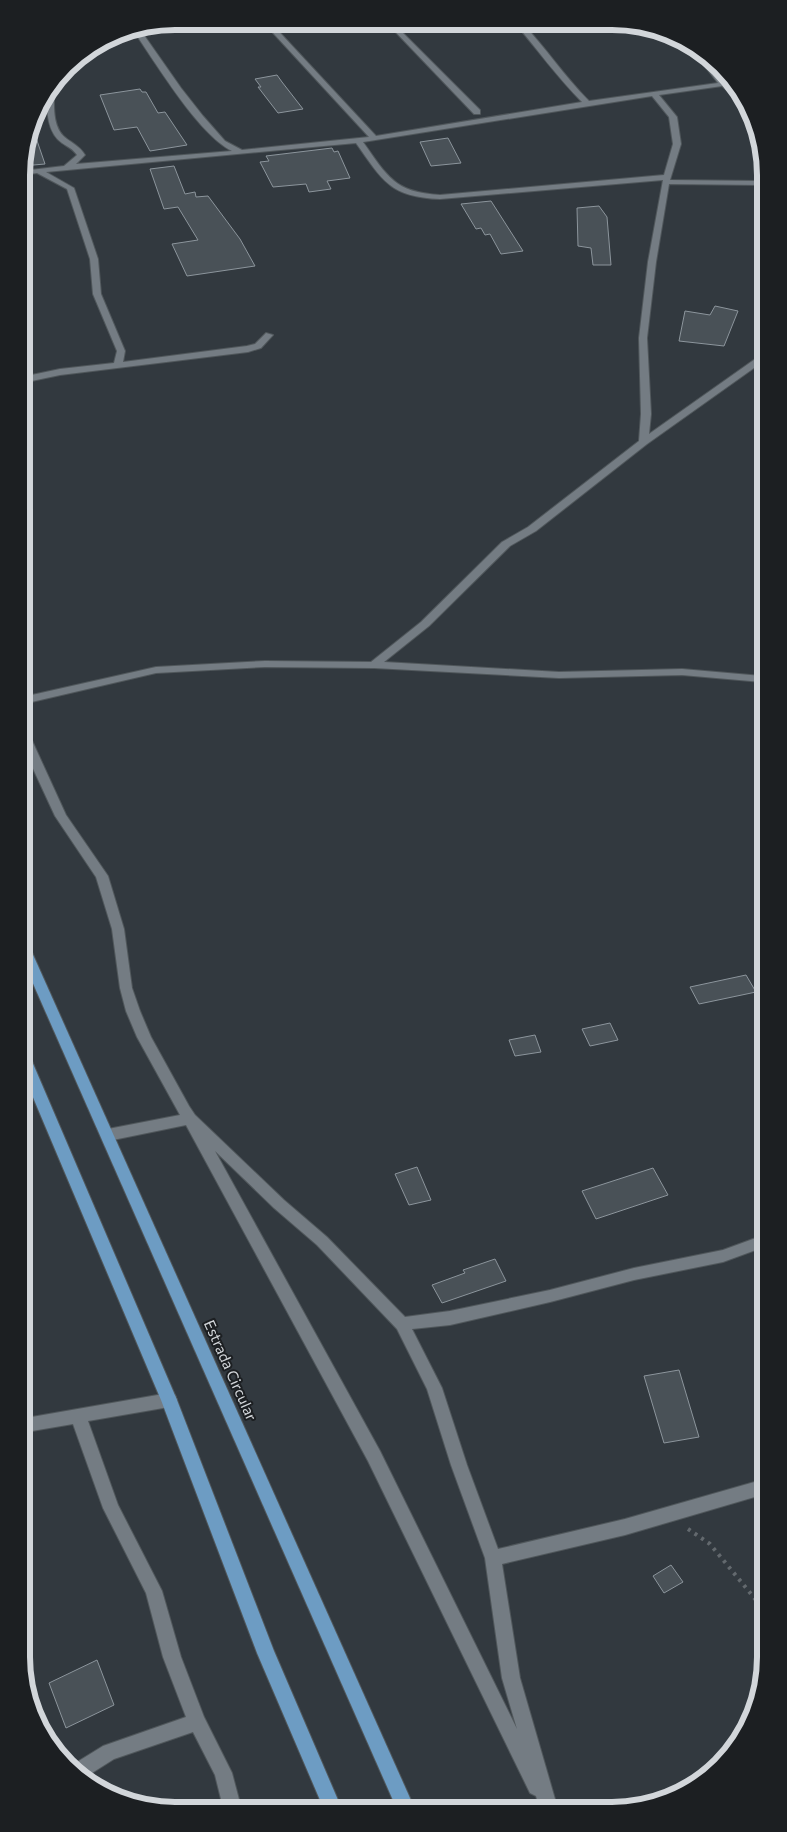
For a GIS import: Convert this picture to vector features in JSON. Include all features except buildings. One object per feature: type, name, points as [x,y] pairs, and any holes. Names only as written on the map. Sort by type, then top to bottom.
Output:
[{"type":"main road","name":"Estrada Circular","points":[[30,961],[403,1802]]},
{"type":"main road","points":[[30,1073],[169,1400],[266,1653],[330,1802]]},
{"type":"street","points":[[273,30],[374,138]]},
{"type":"street","points":[[397,30],[477,112]]},
{"type":"street","points":[[525,30],[567,83],[587,103]]},
{"type":"street","points":[[140,35],[178,90],[222,143],[243,153]]},
{"type":"street","points":[[711,70],[723,84]]},
{"type":"street","points":[[30,172],[358,141],[587,103],[723,84]]},
{"type":"street","points":[[644,442],[646,414],[643,338],[652,262],[666,180],[677,144],[673,117],[654,94]]},
{"type":"street","points":[[51,101],[54,129],[58,136],[78,148],[81,155],[67,167]]},
{"type":"street","points":[[358,141],[396,189],[420,197],[666,180],[757,183]]},
{"type":"street","points":[[207,156],[222,143]]},
{"type":"street","points":[[38,171],[70,188],[94,259],[97,294],[121,352],[118,365]]},
{"type":"street","points":[[30,378],[60,372],[248,350],[258,346],[269,335]]},
{"type":"street","points":[[374,665],[425,624],[506,544],[532,529],[644,442],[757,362]]},
{"type":"street","points":[[30,700],[156,670],[192,666],[265,664],[374,665],[558,675],[682,672],[757,679]]},
{"type":"street","points":[[30,749],[61,816],[102,876],[118,929],[126,988],[144,1038],[190,1118],[374,1456],[544,1802]]},
{"type":"street","points":[[108,1135],[190,1118]]},
{"type":"street","points":[[190,1118],[279,1204],[322,1241],[402,1324],[434,1388],[493,1558],[511,1678],[545,1802]]},
{"type":"street","points":[[402,1324],[450,1318],[550,1296],[634,1274],[722,1256],[757,1244]]},
{"type":"street","points":[[30,1424],[169,1400]]},
{"type":"street","points":[[78,1416],[111,1508],[154,1591],[172,1657],[197,1722],[223,1773],[230,1802]]},
{"type":"street","points":[[493,1558],[625,1527],[757,1488]]},
{"type":"street","points":[[83,1768],[109,1752],[197,1722]]},
{"type":"path","points":[[667,1515],[710,1544],[757,1601]]}]
